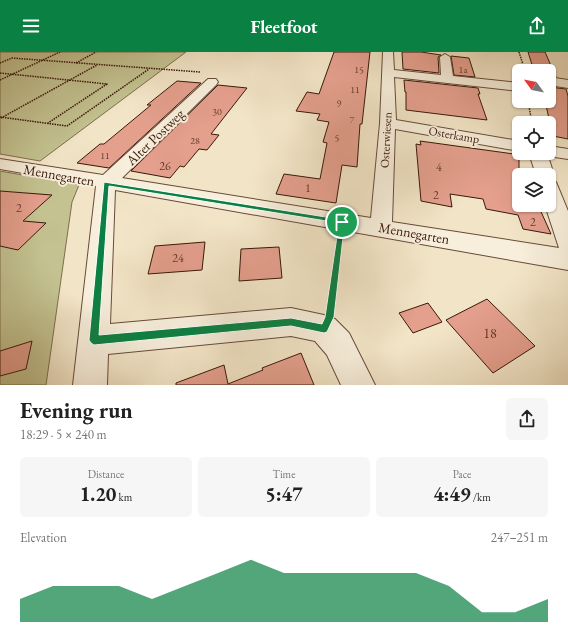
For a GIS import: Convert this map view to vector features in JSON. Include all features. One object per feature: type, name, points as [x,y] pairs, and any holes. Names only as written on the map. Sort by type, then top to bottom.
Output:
[{"type":"street","name":"Osterwiesen","points":[[381,228],[388,124],[388,52]]},
{"type":"street","points":[[445,57],[447,79]]},
{"type":"street","points":[[388,73],[512,86]]},
{"type":"street","name":"Alter Postweg","points":[[106,183],[208,77]]},
{"type":"street","points":[[556,82],[568,84]]},
{"type":"street","name":"Osterkamp","points":[[388,124],[512,145]]},
{"type":"street","points":[[556,152],[568,154]]},
{"type":"street","name":"Mennegarten","points":[[0,164],[568,260]]},
{"type":"street","points":[[90,385],[106,183]]},
{"type":"street","points":[[556,207],[568,244]]},
{"type":"street","points":[[94,340],[291,322],[324,329],[338,344],[358,385]]},
{"type":"path","points":[[0,80],[60,52]]},
{"type":"path","points":[[75,63],[96,52]]},
{"type":"path","points":[[519,52],[523,64]]},
{"type":"path","points":[[0,63],[12,58],[42,60],[149,69],[208,77]]},
{"type":"path","points":[[0,118],[97,65]]},
{"type":"path","points":[[0,118],[66,126],[149,69]]},
{"type":"path","points":[[0,73],[107,84],[48,123]]},
{"type":"path","points":[[324,329],[330,317],[342,222]]},
{"type":"shaded area","points":[[0,52],[186,52],[40,161],[0,154]]},
{"type":"shaded area","points":[[0,171],[79,185],[72,202],[46,385],[0,385]]},
{"type":"building","points":[[334,52],[370,52],[362,124],[360,124],[357,167],[342,165],[336,203],[276,194],[284,174],[320,179],[327,143],[323,142],[329,122],[317,120],[320,114],[296,111],[307,92],[319,94]]},
{"type":"building","points":[[402,52],[421,52],[441,55],[438,57],[439,73],[403,69]]},
{"type":"building","points":[[528,52],[545,52],[550,64],[532,64]]},
{"type":"building","points":[[451,56],[469,58],[475,77],[454,75]]},
{"type":"building","points":[[404,80],[478,88],[480,94],[478,94],[487,120],[406,110]]},
{"type":"building","points":[[177,81],[201,83],[109,168],[77,163],[100,144],[104,144],[151,105],[147,105]]},
{"type":"building","points":[[218,85],[247,88],[211,134],[219,135],[207,150],[199,149],[184,167],[180,166],[170,178],[131,171]]},
{"type":"building","points":[[556,88],[566,89],[568,96],[568,139],[556,137],[556,116],[548,116],[547,108],[556,108]]},
{"type":"building","points":[[420,141],[512,154],[512,160],[519,160],[519,168],[512,168],[512,212],[541,212],[551,234],[523,229],[518,215],[486,209],[483,199],[450,194],[452,207],[421,201],[416,144],[421,145]]},
{"type":"building","points":[[0,191],[52,195],[23,221],[46,223],[18,250],[0,246]]},
{"type":"building","points":[[205,242],[202,270],[148,274],[155,246]]},
{"type":"building","points":[[279,247],[282,278],[239,281],[241,249]]},
{"type":"building","points":[[487,299],[535,346],[493,373],[446,320]]},
{"type":"building","points":[[428,303],[442,322],[413,333],[399,313]]},
{"type":"building","points":[[32,341],[26,369],[0,376],[0,351]]},
{"type":"building","points":[[301,353],[314,385],[176,385],[176,383],[224,365],[228,384],[263,370],[262,368]]},
{"type":"route","points":[[106,183],[342,222],[330,317],[324,329],[291,322],[94,340],[106,183]]}]
